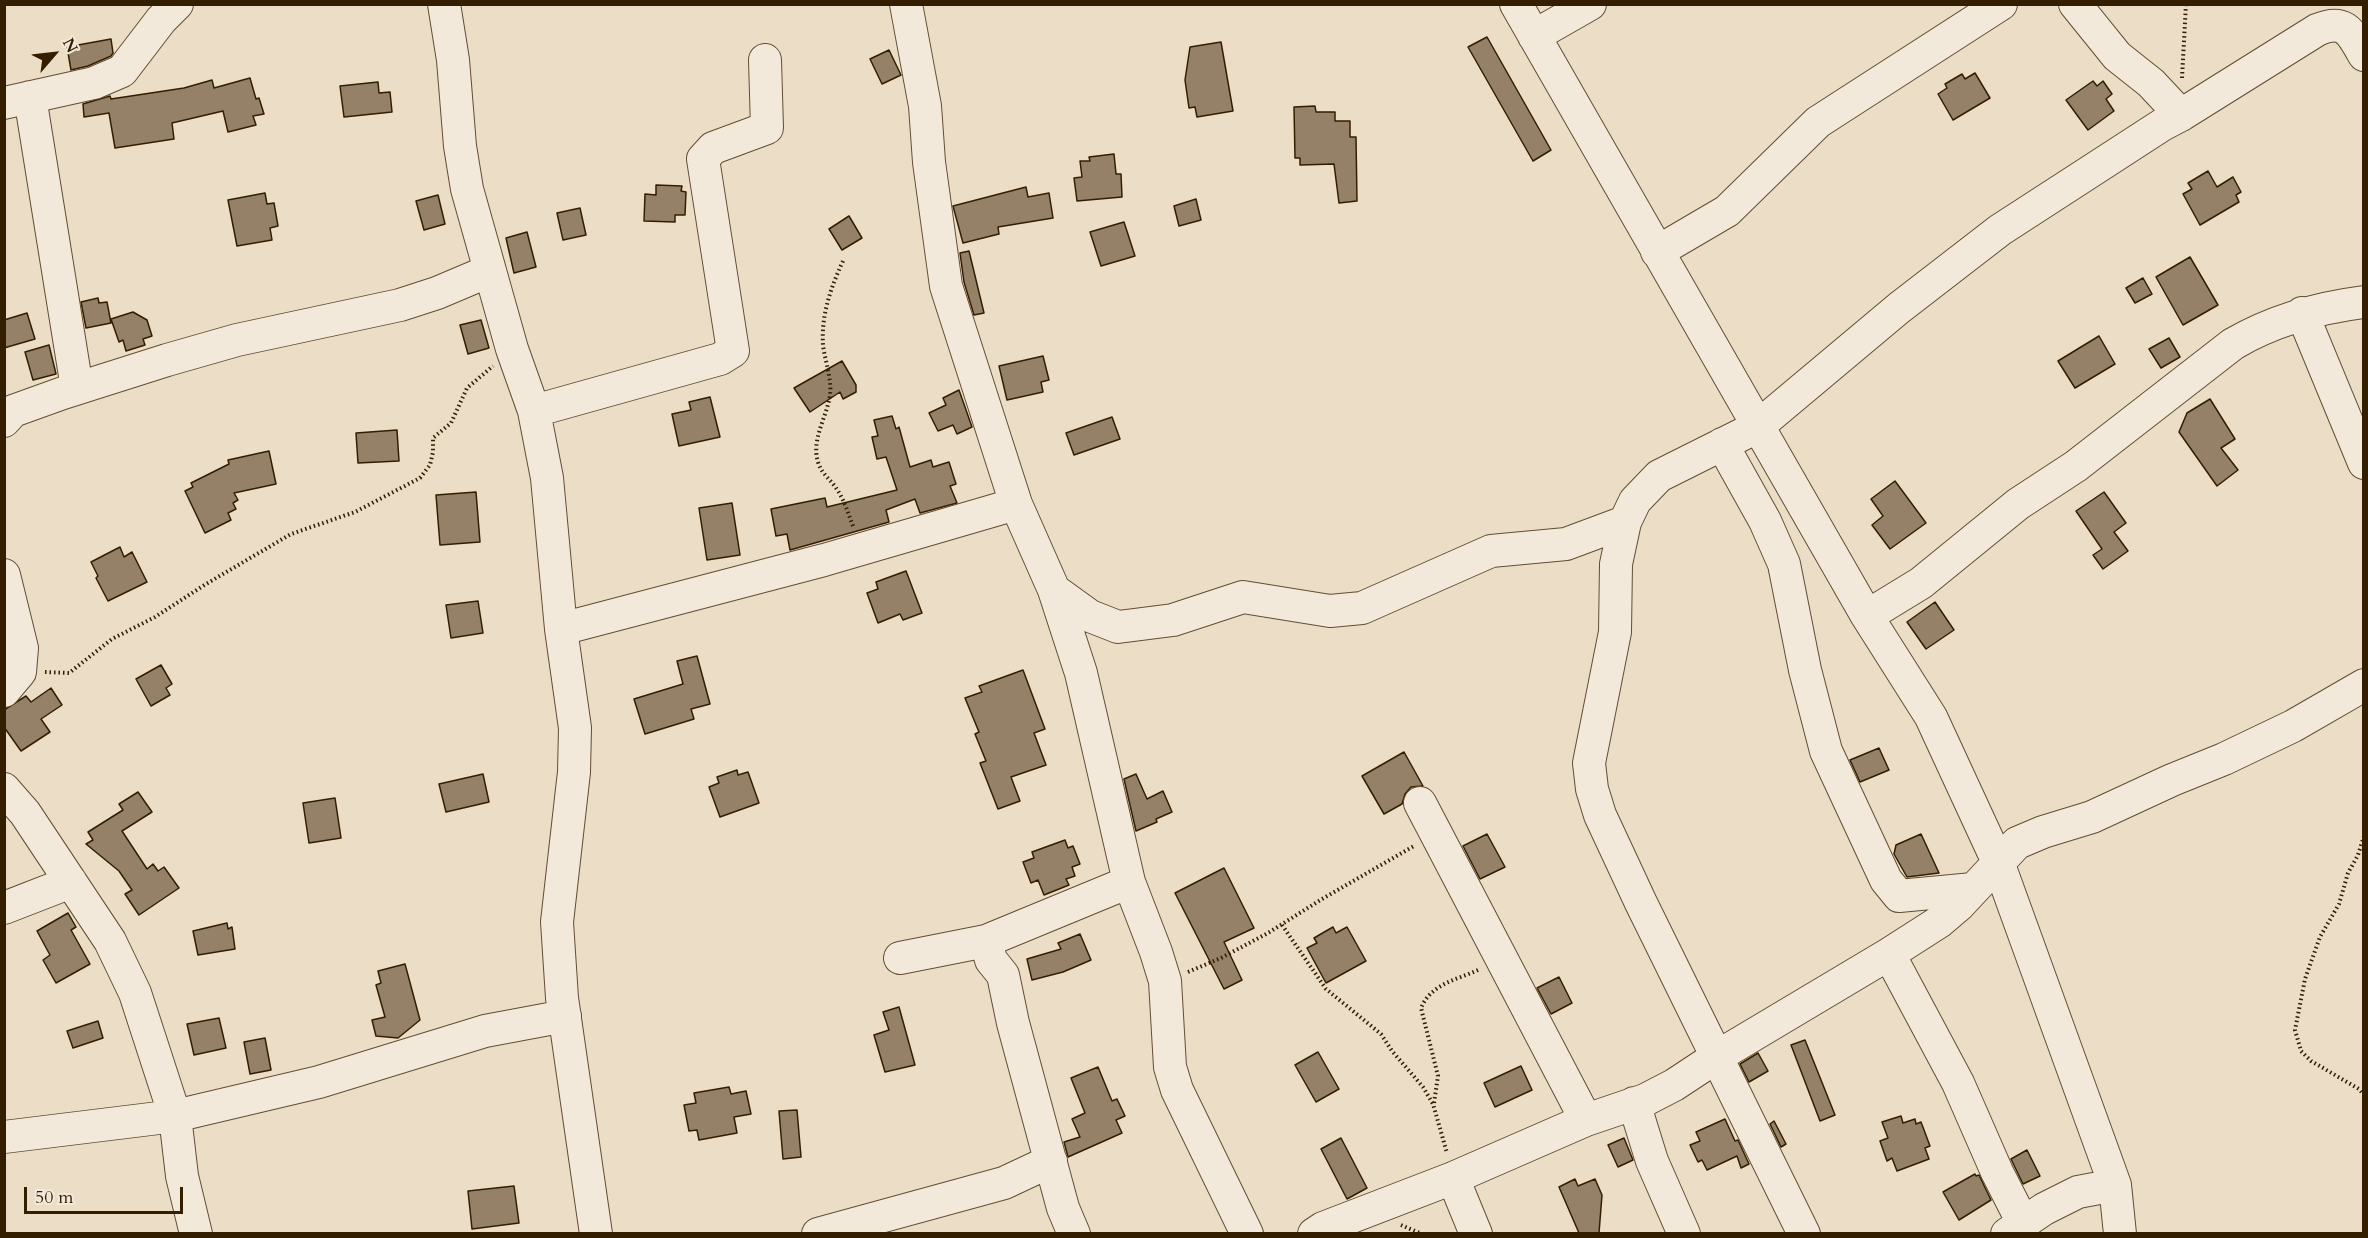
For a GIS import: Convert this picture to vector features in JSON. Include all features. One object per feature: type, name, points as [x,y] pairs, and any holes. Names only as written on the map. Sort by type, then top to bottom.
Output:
[{"type":"street","points":[[77,388],[17,100],[94,83],[122,71],[161,20],[177,4]]},
{"type":"street","points":[[444,4],[453,60],[460,146],[467,189],[512,349],[534,411],[547,478],[561,629],[575,728],[574,772],[557,922],[565,1016],[596,1233]]},
{"type":"street","points":[[906,4],[925,106],[929,162],[946,286],[1016,504],[1054,590],[1081,673],[1129,882],[1165,981],[1170,1067],[1177,1090],[1246,1233]]},
{"type":"street","points":[[1516,4],[1867,616],[1931,717],[1998,862],[2115,1185],[2120,1233]]},
{"type":"street","points":[[1534,36],[1590,4]]},
{"type":"street","points":[[1658,252],[1727,211],[1818,122],[2001,4]]},
{"type":"street","points":[[2075,4],[2117,56],[2151,83],[2181,115]]},
{"type":"street","points":[[1804,1233],[1636,893],[1600,815],[1592,789],[1588,763],[1615,632],[1616,564],[1625,522],[1635,501],[1659,476],[1757,427],[1899,308],[2000,230],[2162,125],[2317,30],[2329,25],[2353,21],[2351,34],[2364,54]]},
{"type":"street","points":[[534,411],[720,359],[733,351],[703,159],[713,147],[767,128],[765,60]]},
{"type":"street","points":[[4,421],[14,411],[77,388],[237,340],[400,305],[437,293],[489,271]]},
{"type":"street","points":[[1867,616],[1921,583],[2018,504],[2076,466],[2233,344],[2260,328],[2302,313],[2364,302]]},
{"type":"street","points":[[2302,313],[2364,463]]},
{"type":"street","points":[[1722,444],[1766,521],[1784,564],[1805,670],[1826,751],[1886,880],[1899,896],[1974,889]]},
{"type":"street","points":[[561,629],[861,549],[1016,504]]},
{"type":"street","points":[[1054,590],[1090,616],[1118,627],[1173,620],[1243,597],[1330,611],[1362,608],[1491,551],[1566,544],[1625,522]]},
{"type":"street","points":[[4,575],[22,648],[12,681]]},
{"type":"street","points":[[1314,1233],[1453,1178],[1586,1120],[1634,1103],[1674,1085],[1939,922],[1974,889],[1998,862],[2024,840],[2092,817],[2224,759],[2293,726],[2364,685]]},
{"type":"street","points":[[4,789],[25,813],[110,941],[135,993],[175,1116],[182,1176],[196,1233]]},
{"type":"street","points":[[1420,803],[1586,1120]]},
{"type":"street","points":[[4,908],[71,882]]},
{"type":"street","points":[[900,958],[986,941],[1129,882]]},
{"type":"street","points":[[986,941],[991,960],[1002,975],[1008,991],[1013,1023],[1063,1208],[1074,1233]]},
{"type":"street","points":[[1889,954],[1958,1083],[1997,1172],[2015,1228],[2078,1192],[2115,1185]]},
{"type":"street","points":[[4,1137],[175,1116],[319,1082],[485,1031],[565,1016]]},
{"type":"street","points":[[1634,1103],[1652,1161],[1684,1233]]},
{"type":"street","points":[[819,1233],[1004,1183],[1051,1161]]},
{"type":"street","points":[[1453,1178],[1476,1233]]},
{"type":"path","points":[[2181,115],[2186,4]]},
{"type":"path","points":[[843,261],[829,291],[824,322],[823,344],[830,394],[816,454],[818,464],[825,476],[842,496],[861,549]]},
{"type":"path","points":[[12,681],[69,672],[85,662],[111,639],[155,617],[291,534],[356,512],[420,478],[430,465],[433,438],[451,423],[467,388],[512,349]]},
{"type":"path","points":[[1165,981],[1221,958],[1436,833]]},
{"type":"path","points":[[2364,836],[2358,855],[2348,873],[2339,904],[2320,937],[2305,979],[2295,1026],[2295,1035],[2301,1051],[2311,1061],[2359,1089],[2364,1095]]},
{"type":"path","points":[[1281,925],[1326,989],[1381,1034],[1392,1052],[1423,1087],[1433,1104],[1453,1178]]},
{"type":"path","points":[[1433,1104],[1438,1076],[1420,1012],[1424,1000],[1437,987],[1500,959]]},
{"type":"building","points":[[1487,37],[1551,150],[1533,161],[1468,47]]},
{"type":"building","points":[[111,39],[113,53],[111,56],[88,66],[71,70],[67,47]]},
{"type":"building","points":[[1221,42],[1233,111],[1197,117],[1195,107],[1189,108],[1185,80],[1190,47]]},
{"type":"building","points":[[889,50],[901,75],[882,84],[870,59]]},
{"type":"building","points":[[1975,73],[1990,98],[1953,120],[1938,94],[1947,88],[1945,84],[1962,74],[1965,79]]},
{"type":"building","points":[[250,78],[256,99],[259,98],[264,114],[253,116],[256,125],[228,132],[223,111],[172,123],[174,139],[115,148],[109,113],[84,117],[83,104],[110,96],[111,99],[184,88],[212,80],[214,88]]},
{"type":"building","points":[[2093,81],[2097,86],[2103,81],[2112,94],[2106,99],[2114,111],[2088,130],[2066,100]]},
{"type":"building","points":[[378,82],[379,93],[390,92],[392,112],[344,117],[340,86]]},
{"type":"building","points":[[1315,106],[1316,112],[1335,112],[1335,121],[1350,121],[1350,137],[1356,137],[1357,201],[1339,203],[1334,164],[1300,165],[1300,158],[1295,158],[1294,107]]},
{"type":"building","points":[[1114,154],[1116,174],[1121,174],[1122,197],[1077,201],[1074,178],[1082,177],[1080,161],[1090,161],[1089,157]]},
{"type":"building","points":[[2208,171],[2217,187],[2233,177],[2241,192],[2236,195],[2239,202],[2200,225],[2183,194],[2192,189],[2188,183]]},
{"type":"building","points":[[656,185],[682,186],[681,191],[686,192],[685,215],[675,215],[675,222],[644,221],[645,194],[656,195]]},
{"type":"building","points":[[1026,187],[1028,197],[1049,193],[1053,218],[998,227],[999,234],[963,243],[953,206]]},
{"type":"building","points":[[265,193],[267,204],[274,203],[278,226],[270,228],[272,240],[237,246],[228,200]]},
{"type":"building","points":[[438,195],[445,224],[424,230],[416,201]]},
{"type":"building","points":[[1196,199],[1201,220],[1179,226],[1174,206]]},
{"type":"building","points":[[580,208],[586,235],[563,240],[557,213]]},
{"type":"building","points":[[849,216],[862,238],[842,250],[829,229]]},
{"type":"building","points":[[1124,222],[1135,256],[1101,266],[1090,232]]},
{"type":"building","points":[[527,232],[536,267],[514,273],[506,238]]},
{"type":"building","points":[[969,251],[984,313],[974,315],[964,282],[960,253]]},
{"type":"building","points":[[2190,257],[2218,305],[2183,325],[2156,277]]},
{"type":"building","points":[[2143,278],[2152,294],[2135,303],[2126,288]]},
{"type":"building","points":[[98,298],[99,303],[107,302],[111,323],[86,328],[81,302]]},
{"type":"building","points":[[133,312],[147,320],[152,336],[143,339],[145,345],[126,351],[123,340],[119,342],[111,319]]},
{"type":"building","points":[[27,313],[35,339],[4,348],[4,320]]},
{"type":"building","points":[[481,320],[489,348],[468,354],[460,325]]},
{"type":"building","points":[[2099,336],[2115,364],[2075,388],[2058,361]]},
{"type":"building","points":[[2169,338],[2180,357],[2161,368],[2149,349]]},
{"type":"building","points":[[49,345],[56,374],[33,380],[25,352]]},
{"type":"building","points":[[1043,356],[1049,380],[1041,382],[1043,392],[1007,400],[999,366]]},
{"type":"building","points":[[842,361],[856,385],[856,392],[843,399],[840,392],[810,412],[794,388]]},
{"type":"building","points":[[959,390],[972,427],[957,434],[953,425],[938,431],[929,413],[946,405],[943,398]]},
{"type":"building","points":[[710,397],[720,437],[679,446],[672,414],[691,410],[689,402]]},
{"type":"building","points":[[2210,399],[2235,439],[2221,448],[2238,470],[2217,486],[2179,432],[2187,413]]},
{"type":"building","points":[[892,416],[896,429],[899,427],[910,467],[931,460],[933,467],[949,462],[956,484],[950,486],[957,503],[920,513],[915,499],[886,510],[889,522],[790,550],[787,534],[776,536],[771,509],[825,498],[827,507],[897,490],[886,457],[877,459],[872,437],[878,436],[874,420]]},
{"type":"building","points":[[1112,417],[1120,439],[1074,455],[1066,433]]},
{"type":"building","points":[[397,430],[399,461],[358,463],[356,433]]},
{"type":"building","points":[[269,451],[276,484],[234,493],[238,500],[233,503],[236,509],[228,513],[231,520],[205,533],[185,491],[193,487],[191,483],[229,464],[228,460]]},
{"type":"building","points":[[1895,481],[1926,523],[1890,549],[1872,525],[1883,516],[1871,499]]},
{"type":"building","points":[[476,492],[480,542],[440,545],[436,495]]},
{"type":"building","points":[[2104,492],[2126,523],[2114,532],[2128,551],[2103,569],[2093,555],[2102,549],[2076,511]]},
{"type":"building","points":[[732,503],[740,555],[707,560],[699,508]]},
{"type":"building","points":[[120,547],[124,557],[132,552],[147,582],[108,601],[96,578],[98,576],[91,562]]},
{"type":"building","points":[[906,571],[922,613],[903,620],[900,614],[878,623],[867,593],[878,589],[876,582]]},
{"type":"building","points":[[478,601],[483,633],[451,638],[446,605]]},
{"type":"building","points":[[1935,602],[1954,630],[1926,649],[1907,622]]},
{"type":"building","points":[[697,656],[710,704],[691,709],[694,719],[645,734],[634,699],[683,684],[677,661]]},
{"type":"building","points":[[161,665],[172,684],[166,688],[170,695],[151,706],[136,679]]},
{"type":"building","points":[[1023,670],[1045,729],[1034,733],[1046,765],[1011,777],[1020,801],[998,809],[980,763],[986,761],[975,734],[979,732],[965,698],[982,692],[979,686]]},
{"type":"building","points":[[51,688],[62,705],[41,719],[50,732],[21,751],[4,727],[4,710],[26,696],[31,702]]},
{"type":"building","points":[[1879,748],[1889,770],[1860,782],[1850,760]]},
{"type":"building","points":[[1404,752],[1423,786],[1411,787],[1405,794],[1402,804],[1384,814],[1362,776]]},
{"type":"building","points":[[737,770],[738,775],[748,772],[759,803],[720,817],[709,787],[719,783],[717,777]]},
{"type":"building","points":[[483,774],[489,802],[446,812],[439,784]]},
{"type":"building","points":[[1136,774],[1147,799],[1163,791],[1172,812],[1156,819],[1157,822],[1136,831],[1124,779]]},
{"type":"building","points":[[138,792],[152,812],[122,831],[147,869],[153,864],[158,871],[164,867],[179,888],[139,915],[125,894],[132,890],[119,871],[86,844],[93,840],[88,832],[123,810],[119,804]]},
{"type":"building","points":[[335,798],[341,838],[309,843],[303,803]]},
{"type":"building","points":[[1487,834],[1505,867],[1480,879],[1463,846]]},
{"type":"building","points":[[1921,834],[1939,873],[1907,877],[1894,854],[1896,845]]},
{"type":"building","points":[[1065,840],[1068,848],[1073,846],[1080,864],[1072,867],[1075,876],[1066,879],[1069,885],[1044,895],[1038,880],[1031,883],[1023,862],[1034,858],[1032,852]]},
{"type":"building","points":[[1224,868],[1254,928],[1224,942],[1242,980],[1224,989],[1175,893]]},
{"type":"building","points":[[68,913],[76,927],[71,930],[90,964],[56,983],[43,960],[50,955],[37,931]]},
{"type":"building","points":[[227,923],[228,929],[232,927],[235,949],[198,955],[193,931]]},
{"type":"building","points":[[1333,927],[1336,933],[1347,927],[1366,961],[1326,983],[1307,948],[1317,943],[1314,938]]},
{"type":"building","points":[[1080,934],[1091,960],[1063,972],[1032,980],[1027,959],[1061,949],[1058,943]]},
{"type":"building","points":[[405,964],[420,1020],[398,1038],[376,1036],[372,1020],[385,1017],[376,985],[381,983],[378,971]]},
{"type":"building","points":[[1559,977],[1572,1003],[1551,1014],[1537,988]]},
{"type":"building","points":[[899,1007],[915,1065],[885,1072],[874,1035],[889,1030],[883,1012]]},
{"type":"building","points":[[219,1018],[226,1048],[194,1055],[187,1024]]},
{"type":"building","points":[[98,1021],[103,1038],[73,1048],[67,1031]]},
{"type":"building","points":[[265,1038],[271,1070],[250,1074],[244,1042]]},
{"type":"building","points":[[1805,1040],[1835,1115],[1820,1121],[1791,1045]]},
{"type":"building","points":[[1318,1052],[1339,1089],[1316,1102],[1295,1065]]},
{"type":"building","points":[[1758,1053],[1768,1071],[1749,1082],[1740,1064]]},
{"type":"building","points":[[1521,1066],[1532,1090],[1495,1107],[1484,1083]]},
{"type":"building","points":[[1098,1067],[1112,1101],[1117,1099],[1125,1116],[1116,1120],[1122,1133],[1068,1157],[1064,1142],[1080,1137],[1072,1119],[1085,1113],[1071,1078]]},
{"type":"building","points":[[729,1087],[731,1094],[746,1091],[751,1114],[734,1117],[737,1133],[699,1140],[697,1130],[689,1131],[684,1105],[696,1103],[694,1093]]},
{"type":"building","points":[[797,1110],[801,1157],[783,1159],[779,1111]]},
{"type":"building","points":[[1901,1116],[1903,1123],[1915,1119],[1916,1124],[1921,1122],[1930,1146],[1925,1148],[1929,1159],[1897,1171],[1892,1158],[1887,1161],[1880,1141],[1888,1138],[1882,1122]]},
{"type":"building","points":[[1725,1119],[1749,1164],[1741,1168],[1737,1156],[1707,1170],[1702,1160],[1698,1162],[1690,1145],[1700,1141],[1696,1132]]},
{"type":"building","points":[[1774,1121],[1786,1144],[1781,1147],[1770,1124]]},
{"type":"building","points":[[1341,1138],[1367,1188],[1347,1199],[1321,1149]]},
{"type":"building","points":[[1624,1138],[1633,1160],[1618,1167],[1608,1145]]},
{"type":"building","points":[[2027,1150],[2040,1176],[2023,1184],[2011,1159]]},
{"type":"building","points":[[1975,1174],[1979,1175],[1991,1200],[1959,1220],[1943,1192]]},
{"type":"building","points":[[1575,1179],[1578,1186],[1595,1179],[1602,1195],[1599,1233],[1579,1233],[1559,1187]]},
{"type":"building","points":[[514,1186],[519,1223],[472,1229],[468,1191]]}]
